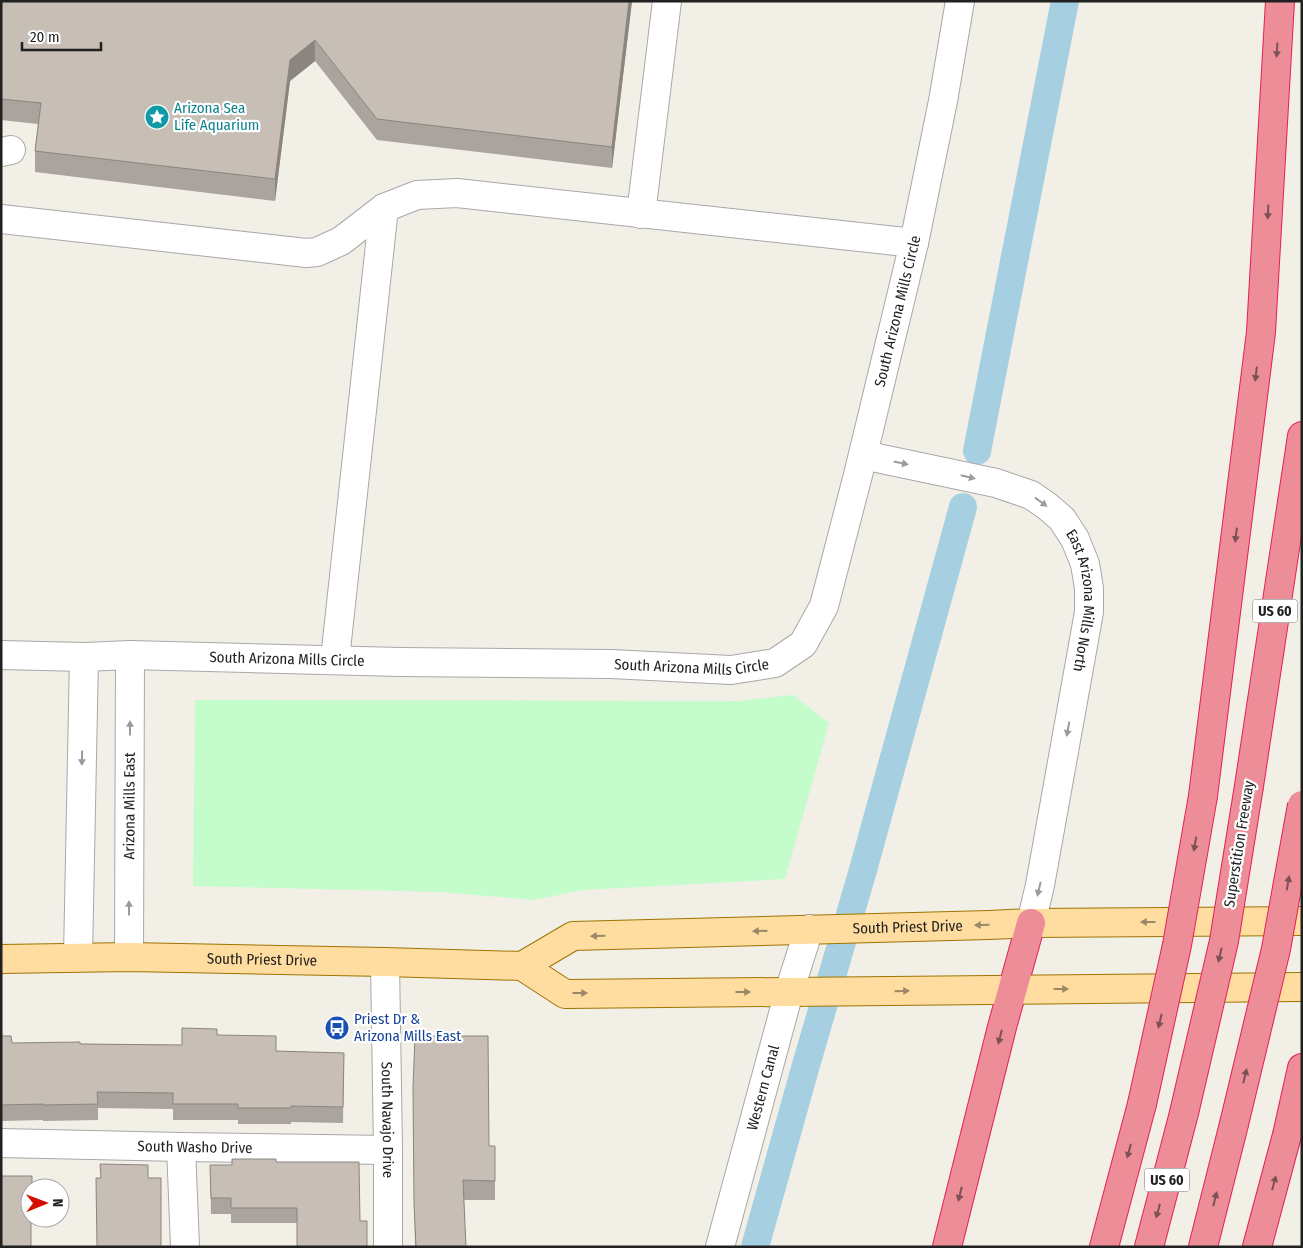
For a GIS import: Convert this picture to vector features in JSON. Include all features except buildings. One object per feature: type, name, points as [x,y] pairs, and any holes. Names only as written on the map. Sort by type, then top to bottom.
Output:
[{"type":"highway","points":[[1104,1247],[1142,1104],[1177,945],[1203,796],[1261,332],[1280,1]]},
{"type":"highway","name":"Superstition Freeway","points":[[1149,1247],[1184,1113],[1224,941],[1302,436]]},
{"type":"highway","points":[[1249,786],[1302,543]]},
{"type":"highway","points":[[1203,1247],[1276,949],[1302,804]]},
{"type":"highway","points":[[947,1247],[1012,989],[1031,923]]},
{"type":"highway","points":[[1257,1247],[1287,1135],[1302,1068]]},
{"type":"main road","name":"South Priest Drive","points":[[1,958],[129,957],[522,966],[573,936],[1031,923],[1302,921]]},
{"type":"main road","points":[[522,966],[565,994],[1302,987]]},
{"type":"street","points":[[641,214],[667,1]]},
{"type":"street","name":"South Arizona Mills Circle","points":[[1,655],[130,655],[400,662],[611,664],[731,670],[775,663],[803,644],[824,606],[863,455],[914,243],[960,1]]},
{"type":"street","points":[[1,219],[306,253],[317,252],[341,241],[384,208],[417,195],[457,193],[914,243]]},
{"type":"street","points":[[334,660],[384,208]]},
{"type":"street","name":"East Arizona Mills North","points":[[863,455],[996,484],[1032,495],[1062,519],[1076,539],[1085,564],[1089,588],[1089,612],[1040,885],[1031,923]]},
{"type":"street","name":"Arizona Mills East","points":[[129,957],[130,655]]},
{"type":"street","points":[[78,957],[84,656]]},
{"type":"street","name":"Western Canal","points":[[720,1247],[814,929]]},
{"type":"street","name":"South Navajo Drive","points":[[385,962],[388,1247]]},
{"type":"street","name":"South Washo Drive","points":[[1,1144],[388,1150]]},
{"type":"street","points":[[182,1148],[185,1247]]},
{"type":"green space","points":[[793,695],[829,723],[785,879],[583,890],[534,900],[439,892],[193,886],[195,700],[741,701]]},
{"type":"waterway","points":[[977,451],[1065,1]]},
{"type":"waterway","points":[[755,1247],[863,870],[963,507]]},
{"type":"place","name":"Arizona Sea Life Aquarium","points":[[157,117]]},
{"type":"place","name":"Priest Dr & Arizona Mills East","points":[[337,1028]]}]
